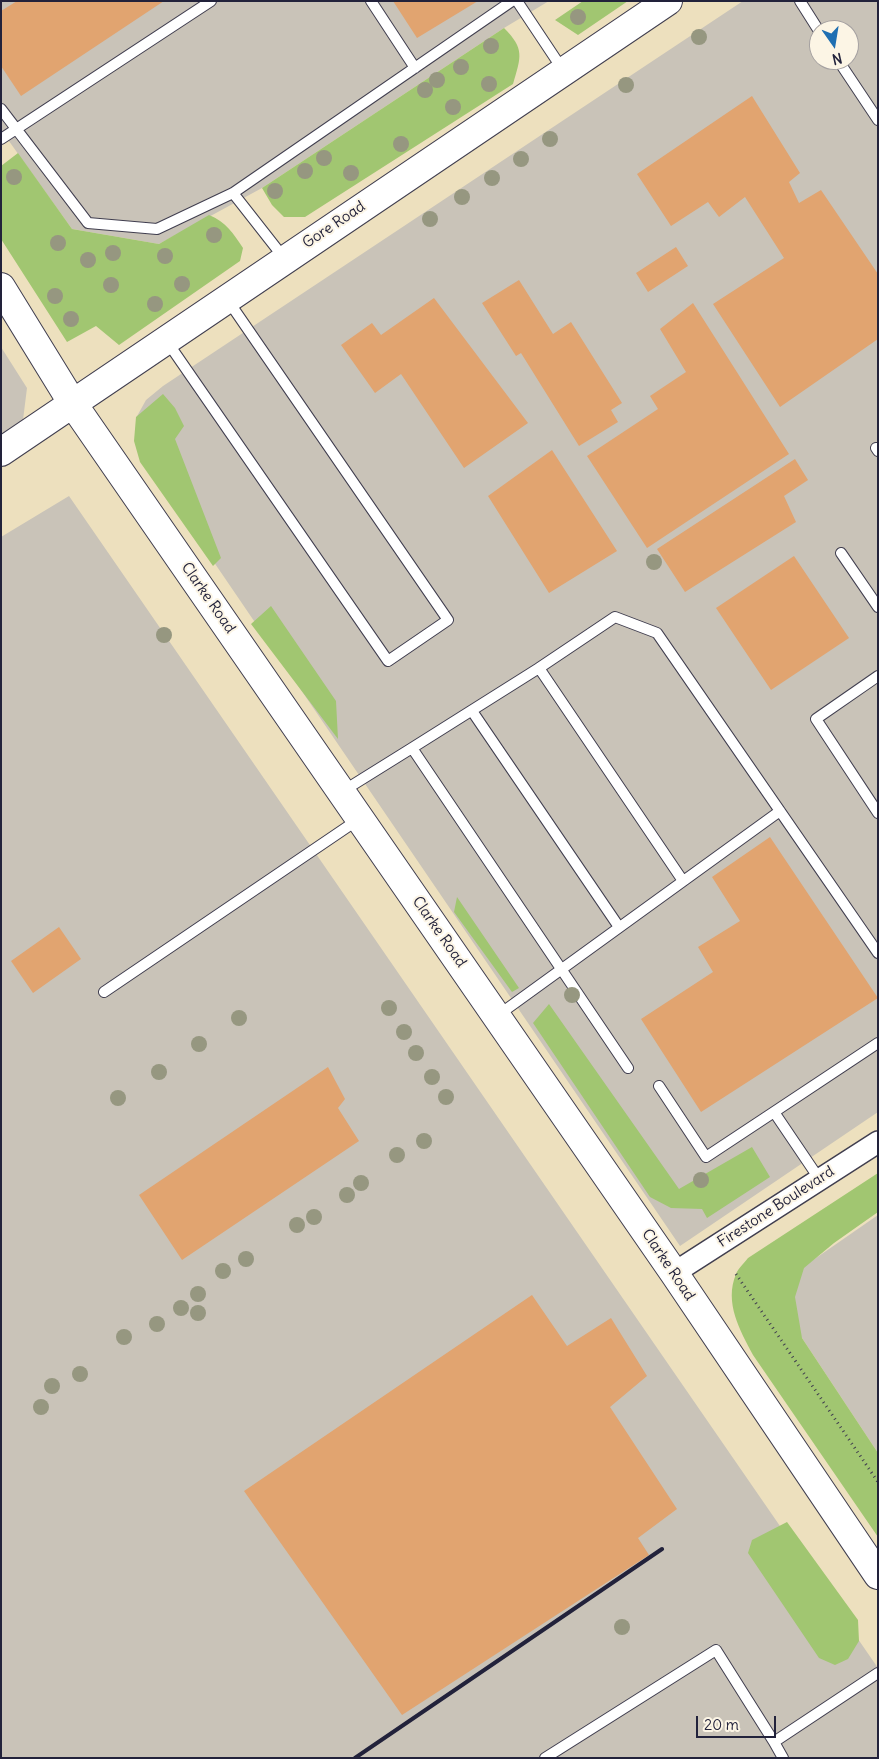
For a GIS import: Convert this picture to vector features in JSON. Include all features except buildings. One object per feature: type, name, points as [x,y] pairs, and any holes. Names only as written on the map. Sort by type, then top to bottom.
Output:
[{"type":"main road","name":"Gore Road","points":[[1,452],[165,339],[668,1]]},
{"type":"main road","name":"Clarke Road","points":[[1,287],[73,404],[674,1272],[878,1575]]},
{"type":"street","name":"Firestone Boulevard","points":[[674,1272],[878,1142]]},
{"type":"lane","points":[[1,139],[211,1]]},
{"type":"lane","points":[[371,1],[415,68]]},
{"type":"lane","points":[[1,109],[88,223],[157,229],[233,193],[512,1]]},
{"type":"lane","points":[[517,1],[563,70]]},
{"type":"lane","points":[[800,1],[812,20]]},
{"type":"lane","points":[[845,70],[878,120]]},
{"type":"lane","points":[[233,193],[284,259]]},
{"type":"lane","points":[[165,339],[388,661],[448,620],[226,298]]},
{"type":"lane","points":[[841,553],[878,607]]},
{"type":"lane","points":[[342,792],[472,711],[615,617],[657,633],[878,953]]},
{"type":"lane","points":[[539,668],[683,881]]},
{"type":"lane","points":[[878,676],[816,719],[878,813]]},
{"type":"lane","points":[[472,711],[619,927]]},
{"type":"lane","points":[[412,748],[628,1068]]},
{"type":"lane","points":[[497,1016],[780,812]]},
{"type":"lane","points":[[104,992],[360,818]]},
{"type":"lane","points":[[659,1086],[706,1157],[878,1043]]},
{"type":"lane","points":[[774,1112],[820,1180]]},
{"type":"lane","points":[[545,1758],[716,1650],[783,1758]]},
{"type":"lane","points":[[774,1742],[878,1672]]},
{"type":"path","points":[[736,1274],[878,1482]]},
{"type":"shaded area","points":[[1,1],[549,1],[504,28],[262,188],[159,244],[72,229],[1,130]]},
{"type":"shaded area","points":[[743,1],[878,1],[878,1112],[680,1246],[145,461],[136,418],[146,400],[163,386]]},
{"type":"shaded area","points":[[1,347],[27,388],[23,420],[1,435]]},
{"type":"shaded area","points":[[69,496],[878,1668],[878,1758],[1,1758],[1,537]]},
{"type":"shaded area","points":[[878,1215],[878,1453],[802,1338],[767,1292]]},
{"type":"green space","points":[[583,1],[628,1],[578,35],[555,20]]},
{"type":"green space","points":[[504,28],[511,35],[519,54],[518,67],[513,84],[305,217],[284,217],[272,205],[262,188]]},
{"type":"green space","points":[[18,153],[72,229],[159,244],[209,215],[225,225],[243,248],[240,261],[119,345],[96,326],[67,342],[1,239],[1,166]]},
{"type":"green space","points":[[163,394],[175,408],[184,426],[175,439],[221,558],[213,566],[140,462],[134,441],[136,417]]},
{"type":"green space","points":[[271,606],[336,701],[338,739],[251,624]]},
{"type":"green space","points":[[457,897],[519,988],[512,992],[454,912]]},
{"type":"green space","points":[[549,1004],[679,1189],[752,1147],[770,1177],[707,1218],[702,1209],[671,1208],[650,1197],[533,1023]]},
{"type":"green space","points":[[878,1173],[878,1212],[834,1243],[804,1268],[795,1297],[802,1338],[878,1453],[878,1537],[753,1355],[735,1316],[732,1295],[736,1274],[748,1258]]},
{"type":"green space","points":[[787,1522],[858,1620],[859,1641],[848,1659],[835,1665],[819,1658],[748,1553],[752,1540]]},
{"type":"railway","points":[[355,1758],[662,1549]]}]
